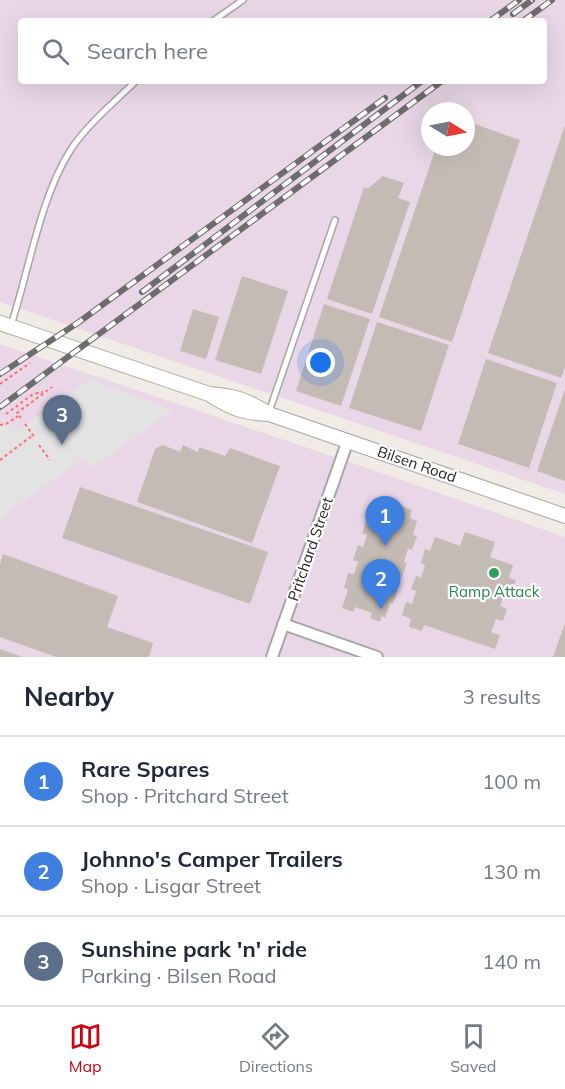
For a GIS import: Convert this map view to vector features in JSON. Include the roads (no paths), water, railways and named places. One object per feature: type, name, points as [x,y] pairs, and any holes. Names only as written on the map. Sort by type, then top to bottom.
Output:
[{"type":"street","name":"Bilsen Road","points":[[5,325],[209,394],[233,396],[250,402],[269,414],[565,516]]},
{"type":"street","name":"Pritchard Street","points":[[272,657],[348,440]]},
{"type":"street","points":[[283,624],[377,657]]},
{"type":"lane","points":[[217,18],[243,0]]},
{"type":"lane","points":[[5,325],[60,168],[71,149],[133,84]]},
{"type":"lane","points":[[269,414],[335,220]]},
{"type":"railway","points":[[494,18],[519,0]]},
{"type":"railway","points":[[513,14],[532,0]]},
{"type":"railway","points":[[527,18],[552,0]]},
{"type":"railway","points":[[142,292],[418,84]]},
{"type":"railway","points":[[0,407],[438,84]]},
{"type":"railway","points":[[0,374],[79,322],[385,98]]},
{"type":"place","name":"Sunshine park 'n' ride","points":[[62,445]]},
{"type":"place","name":"Rare Spares","points":[[385,546]]},
{"type":"place","name":"Ramp Attack","points":[[494,573]]},
{"type":"place","name":"Johnno's Camper Trailers","points":[[381,609]]}]
